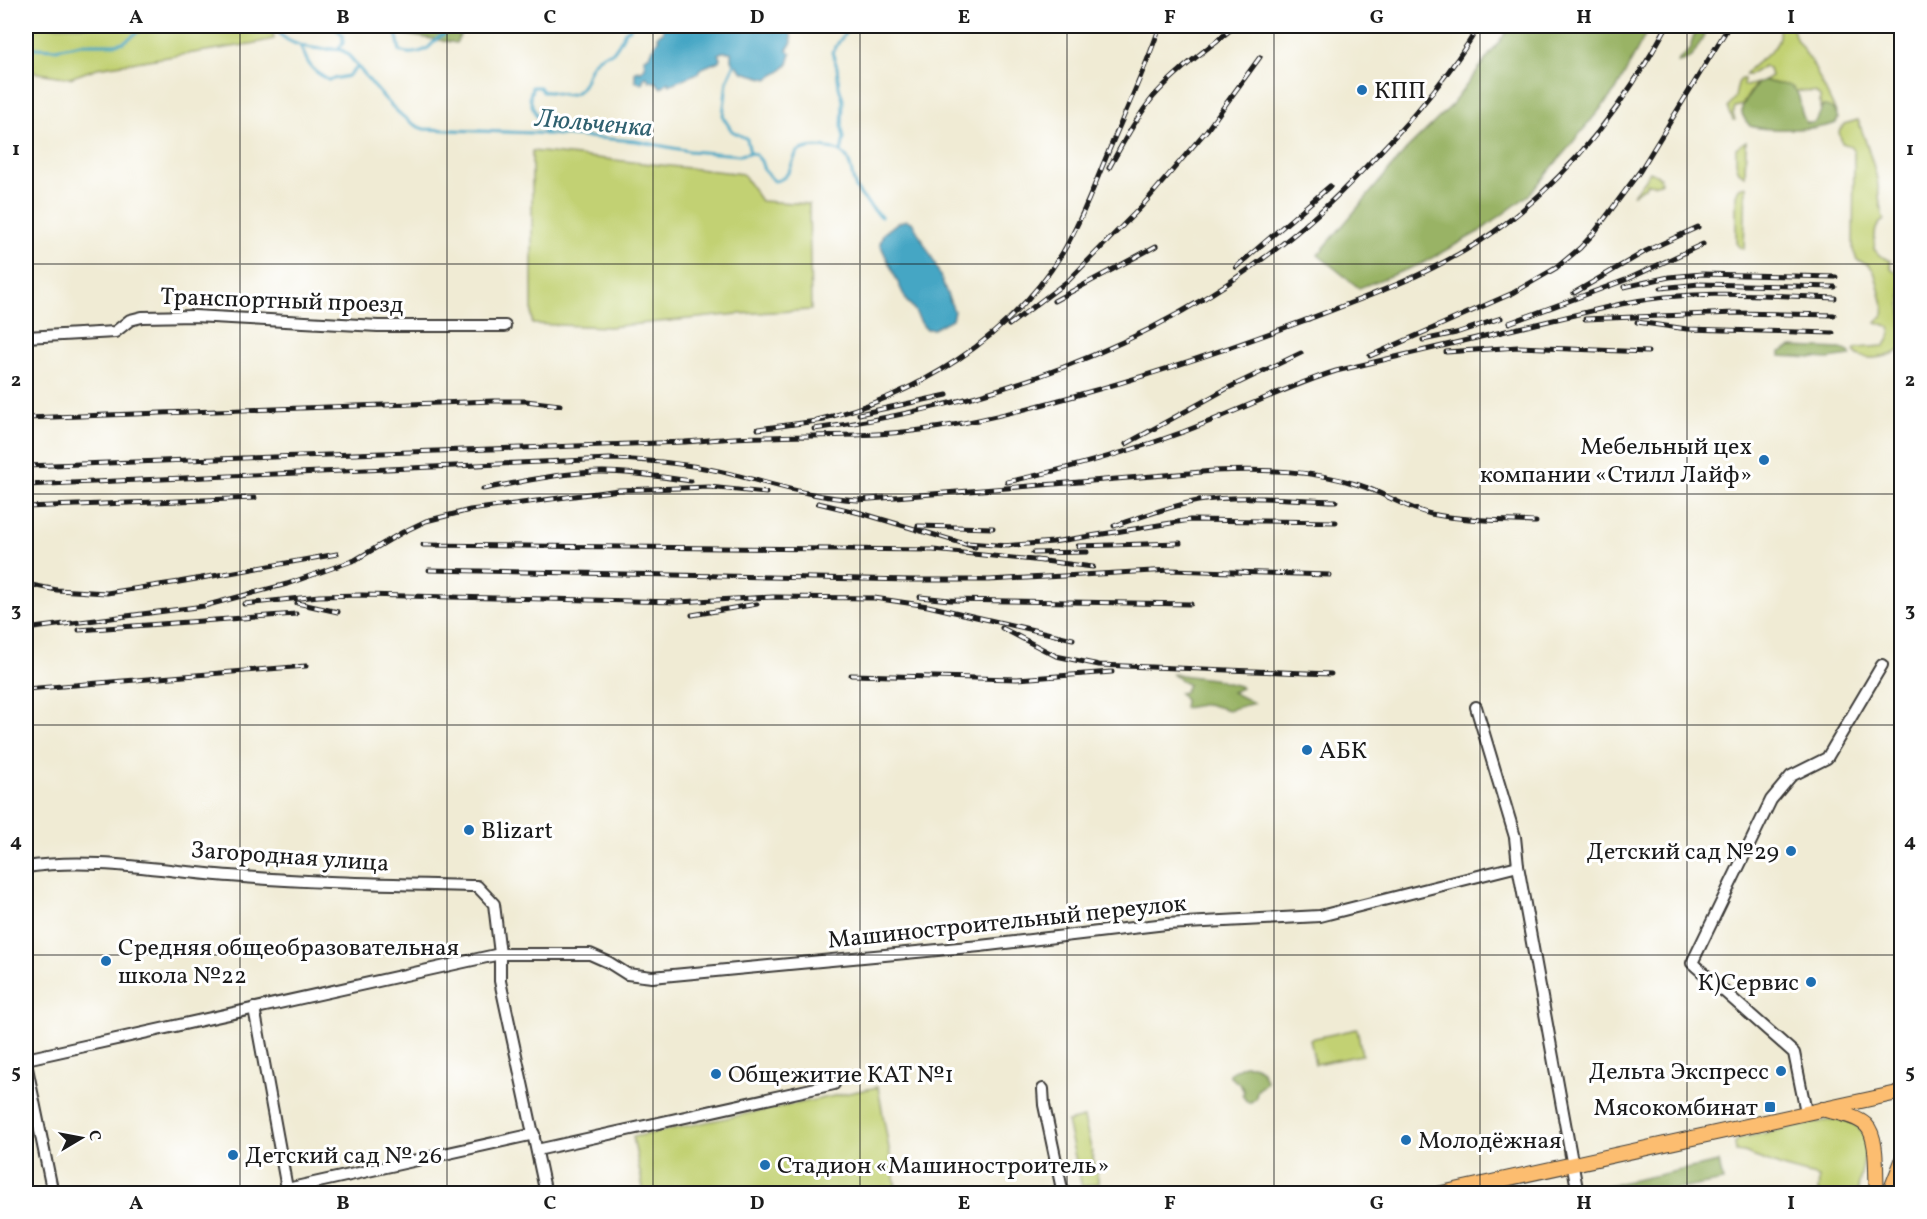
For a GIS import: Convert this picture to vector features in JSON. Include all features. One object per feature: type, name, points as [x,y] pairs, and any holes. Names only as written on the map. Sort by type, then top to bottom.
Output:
[{"type":"main road","points":[[1437,1194],[1902,1092]]},
{"type":"main road","points":[[1813,1110],[1855,1119],[1866,1125],[1874,1143],[1877,1194]]},
{"type":"main road","points":[[1889,1194],[1902,1161]]},
{"type":"street","name":"Транспортный проезд","points":[[26,337],[115,332],[130,320],[142,316],[194,316],[378,327],[505,326]]},
{"type":"street","points":[[1813,1110],[1794,1053],[1692,963],[1771,800],[1791,776],[1827,758],[1882,665]]},
{"type":"street","points":[[1476,707],[1515,837],[1518,866],[1578,1194]]},
{"type":"street","name":"Загородная улица","points":[[26,867],[44,865],[133,866],[230,876],[336,883],[477,886],[494,904],[500,954],[500,981],[546,1194]]},
{"type":"street","name":"Машиностроительный переулок","points":[[26,1061],[500,954],[590,954],[627,974],[652,977],[980,946],[1166,924],[1320,916],[1518,866]]},
{"type":"street","points":[[254,1008],[287,1191],[534,1134]]},
{"type":"street","points":[[26,1061],[53,1194]]},
{"type":"street","points":[[537,1150],[834,1084]]},
{"type":"street","points":[[1043,1089],[1044,1105],[1063,1194]]},
{"type":"green space","points":[[26,26],[272,26],[274,39],[97,68],[70,78],[26,71]]},
{"type":"green space","points":[[380,26],[466,26],[456,43],[390,32]]},
{"type":"green space","points":[[1511,26],[1650,26],[1616,90],[1530,194],[1480,231],[1421,264],[1359,288],[1318,255],[1406,150],[1450,107]]},
{"type":"green space","points":[[1779,26],[1792,26],[1796,39],[1811,61],[1836,112],[1823,106],[1820,109],[1820,97],[1815,92],[1796,91],[1764,80],[1771,76],[1769,69],[1764,66],[1750,75],[1745,75],[1776,45]]},
{"type":"green space","points":[[1702,29],[1704,36],[1692,57],[1678,63],[1691,49],[1692,40]]},
{"type":"green space","points":[[1741,79],[1744,79],[1743,85],[1746,86],[1756,83],[1742,105],[1735,107],[1733,114],[1735,120],[1733,120],[1728,108],[1735,97]]},
{"type":"green space","points":[[1764,80],[1796,90],[1802,114],[1807,123],[1817,120],[1823,106],[1834,111],[1838,118],[1836,123],[1793,129],[1750,126],[1745,120],[1742,107],[1756,85]]},
{"type":"green space","points":[[1858,120],[1875,171],[1884,220],[1876,229],[1874,249],[1890,261],[1891,268],[1901,276],[1901,349],[1891,355],[1876,358],[1862,357],[1854,350],[1884,346],[1891,332],[1890,327],[1876,322],[1883,315],[1884,308],[1874,271],[1868,264],[1857,260],[1853,250],[1854,151],[1851,146],[1842,143],[1839,132],[1844,124]]},
{"type":"green space","points":[[1746,141],[1745,176],[1737,168],[1736,148]]},
{"type":"green space","points":[[532,151],[743,174],[761,201],[809,204],[811,310],[738,314],[609,327],[532,324]]},
{"type":"green space","points":[[1650,172],[1660,177],[1661,183],[1647,183],[1633,195]]},
{"type":"green space","points":[[1746,186],[1744,249],[1736,243],[1736,195],[1739,188]]},
{"type":"green space","points":[[1792,347],[1842,349],[1849,352],[1851,356],[1828,359],[1780,356],[1780,352]]},
{"type":"green space","points":[[1172,674],[1213,679],[1239,686],[1241,688],[1232,692],[1254,703],[1228,710],[1207,704],[1184,708],[1185,700],[1179,693],[1184,692],[1188,685]]},
{"type":"green space","points":[[1357,1029],[1362,1055],[1315,1064],[1310,1039]]},
{"type":"green space","points":[[1244,1065],[1260,1068],[1266,1082],[1251,1102],[1247,1102],[1242,1095],[1244,1092],[1240,1084],[1230,1077],[1230,1073]]},
{"type":"green space","name":"Стадион «Машиностроитель»","points":[[878,1087],[897,1193],[644,1193],[633,1137]]},
{"type":"green space","points":[[1084,1118],[1099,1183],[1082,1187],[1067,1122]]},
{"type":"green space","points":[[1834,1119],[1846,1121],[1860,1129],[1867,1144],[1857,1194],[1818,1193],[1819,1177],[1736,1152],[1735,1143],[1740,1138]]},
{"type":"green space","points":[[1719,1162],[1723,1181],[1658,1193],[1602,1193],[1601,1187]]},
{"type":"water","points":[[663,26],[742,26],[743,30],[763,26],[790,26],[792,42],[787,50],[791,54],[788,64],[780,72],[767,79],[743,72],[731,60],[731,52],[722,52],[718,54],[719,61],[670,85],[668,82],[661,88],[656,82],[649,81],[647,77],[644,78],[642,84],[635,81],[635,71],[640,72],[645,67],[644,58],[649,55],[659,39],[657,36],[663,32]]},
{"type":"water","points":[[906,220],[912,222],[934,261],[954,311],[952,319],[933,329],[926,329],[907,302],[880,244],[883,234],[897,223]]},
{"type":"waterway","name":"Люльченка","points":[[26,45],[56,49],[81,44],[115,44],[124,42],[142,29],[157,26]]},
{"type":"waterway","name":"Люльченка","points":[[276,26],[283,37],[302,46],[345,52],[391,106],[408,121],[424,129],[535,133],[636,141],[689,151],[740,155],[750,153],[755,154],[764,170],[774,181],[787,175],[797,152],[815,147],[829,148],[846,157],[856,188],[881,217]]},
{"type":"waterway","points":[[333,26],[343,35],[343,43],[338,49]]},
{"type":"waterway","points":[[384,26],[395,32],[400,51],[410,53],[425,50],[438,38],[459,26]]},
{"type":"waterway","points":[[545,134],[531,101],[532,87],[540,87],[543,92],[567,95],[575,93],[584,83],[596,60],[613,52],[630,26]]},
{"type":"waterway","points":[[841,152],[844,138],[843,100],[832,52],[850,26]]},
{"type":"waterway","points":[[300,45],[310,65],[328,80],[348,76],[358,67]]},
{"type":"waterway","points":[[736,61],[727,81],[723,117],[732,131],[747,139],[750,153]]},
{"type":"railway","points":[[817,420],[853,410],[924,380],[987,338],[1016,312],[1041,284],[1063,252],[1082,214],[1143,72],[1160,26]]},
{"type":"railway","points":[[1109,168],[1154,96],[1183,68],[1235,26]]},
{"type":"railway","points":[[814,429],[940,406],[1002,388],[1063,367],[1122,342],[1179,313],[1234,279],[1286,241],[1334,199],[1419,108],[1457,60],[1479,26]]},
{"type":"railway","points":[[26,466],[685,442],[744,437],[881,434],[960,424],[1055,401],[1161,370],[1357,301],[1437,266],[1487,237],[1534,200],[1579,155],[1635,80],[1667,26]]},
{"type":"railway","points":[[1370,356],[1513,293],[1556,268],[1580,248],[1594,233],[1640,171],[1729,26]]},
{"type":"railway","points":[[1009,325],[1069,280],[1142,206],[1207,130],[1260,57]]},
{"type":"railway","points":[[1236,267],[1330,186]]},
{"type":"railway","points":[[1574,293],[1646,251],[1698,227]]},
{"type":"railway","points":[[1509,323],[1628,279],[1703,244]]},
{"type":"railway","points":[[1054,301],[1156,246]]},
{"type":"railway","points":[[1624,287],[1669,277],[1702,274],[1836,277]]},
{"type":"railway","points":[[1661,288],[1699,284],[1835,287]]},
{"type":"railway","points":[[1007,482],[1096,460],[1161,440],[1336,371],[1621,304],[1674,296],[1701,295],[1835,298]]},
{"type":"railway","points":[[1585,319],[1735,313],[1834,315]]},
{"type":"railway","points":[[1423,340],[1456,333],[1501,318]]},
{"type":"railway","points":[[1637,322],[1687,329],[1833,333]]},
{"type":"railway","points":[[1446,352],[1518,347],[1648,352]]},
{"type":"railway","points":[[1126,444],[1226,389],[1301,353]]},
{"type":"railway","points":[[859,414],[947,395]]},
{"type":"railway","points":[[26,418],[493,401],[526,401],[560,405]]},
{"type":"railway","points":[[758,429],[824,420]]},
{"type":"railway","points":[[26,485],[610,459],[689,465],[811,494],[858,500],[1250,470],[1306,473],[1342,480],[1368,488],[1431,514],[1470,519],[1536,522]]},
{"type":"railway","points":[[483,489],[588,472],[625,473],[691,481]]},
{"type":"railway","points":[[26,629],[204,606],[287,584],[355,560],[426,521],[470,510],[619,490],[709,487],[766,493]]},
{"type":"railway","points":[[26,507],[255,498]]},
{"type":"railway","points":[[1114,526],[1176,506],[1215,499],[1336,501]]},
{"type":"railway","points":[[818,503],[860,513]]},
{"type":"railway","points":[[854,511],[975,547]]},
{"type":"railway","points":[[1002,546],[1053,542],[1190,520],[1336,522]]},
{"type":"railway","points":[[918,526],[993,528]]},
{"type":"railway","points":[[967,543],[1009,546]]},
{"type":"railway","points":[[1078,546],[1180,543]]},
{"type":"railway","points":[[423,545],[933,550],[1043,561]]},
{"type":"railway","points":[[1033,553],[1087,552]]},
{"type":"railway","points":[[26,584],[57,590],[107,593],[337,554]]},
{"type":"railway","points":[[1036,560],[1093,567]]},
{"type":"railway","points":[[429,570],[911,580],[989,580],[1171,570],[1330,575]]},
{"type":"railway","points":[[244,604],[319,596],[362,595],[678,602],[773,597],[874,598],[928,606],[1073,639]]},
{"type":"railway","points":[[920,597],[950,600],[1191,604]]},
{"type":"railway","points":[[297,603],[338,612]]},
{"type":"railway","points":[[692,615],[757,604]]},
{"type":"railway","points":[[79,630],[296,614]]},
{"type":"railway","points":[[1002,628],[1056,656],[1099,665],[1331,674]]},
{"type":"railway","points":[[26,689],[306,666]]},
{"type":"railway","points":[[851,675],[1017,679],[1112,672]]},
{"type":"place","name":"КПП","points":[[1362,90]]},
{"type":"place","name":"Мебельный цех компании «Стилл Лайф»","points":[[1764,460]]},
{"type":"place","name":"АБК","points":[[1307,750]]},
{"type":"place","name":"Blizart","points":[[469,830]]},
{"type":"place","name":"Детский сад №29","points":[[1791,851]]},
{"type":"place","name":"Средняя общеобразовательная школа №22","points":[[106,961]]},
{"type":"place","name":"К)Сервис","points":[[1811,982]]},
{"type":"place","name":"Дельта Экспресс","points":[[1781,1071]]},
{"type":"place","name":"Общежитие КАТ №1","points":[[716,1074]]},
{"type":"place","name":"Мясокомбинат","points":[[1770,1107]]},
{"type":"place","name":"Молодёжная","points":[[1406,1140]]},
{"type":"place","name":"Детский сад № 26","points":[[233,1155]]},
{"type":"place","name":"Стадион «Машиностроитель»","points":[[765,1165]]}]
